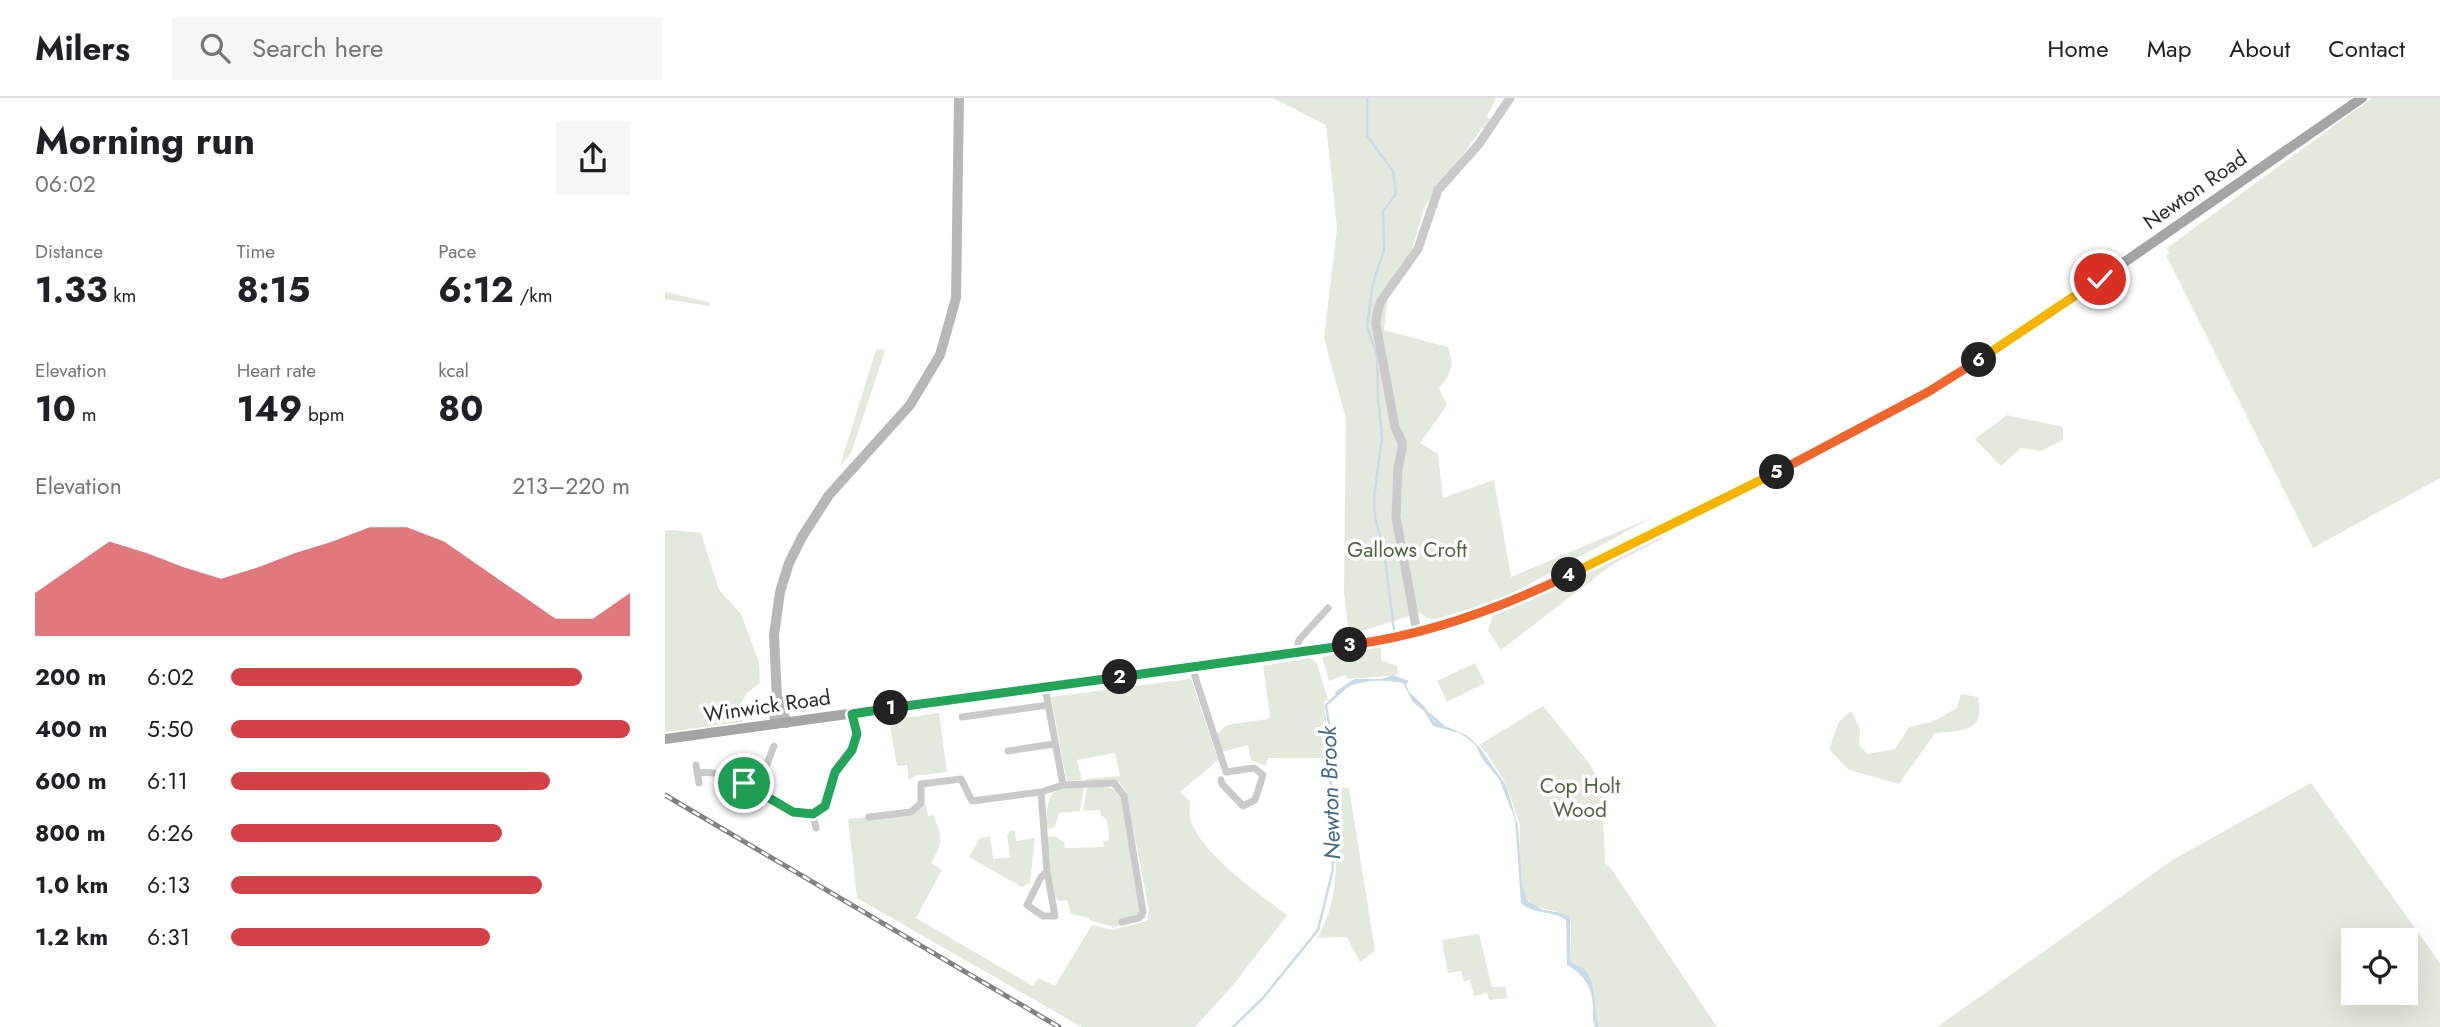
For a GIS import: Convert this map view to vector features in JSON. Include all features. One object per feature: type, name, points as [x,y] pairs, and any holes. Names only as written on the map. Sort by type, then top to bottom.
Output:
[{"type":"main road","points":[[781,723],[774,635],[779,592],[789,564],[802,537],[829,495],[909,405],[940,355],[955,298],[959,98]]},
{"type":"main road","name":"Newton Road","points":[[1373,642],[1473,617],[1540,589],[1747,487],[1928,392],[2029,328],[2362,98]]},
{"type":"main road","name":"Winwick Road","points":[[665,739],[1373,642]]},
{"type":"street","points":[[1417,633],[1397,517],[1398,468],[1402,442],[1395,427],[1377,313],[1381,301],[1418,249],[1438,190],[1479,144],[1510,98]]},
{"type":"street","points":[[1295,653],[1299,640],[1328,608]]},
{"type":"street","points":[[1192,667],[1226,772],[1254,768],[1263,775],[1255,800],[1243,806],[1221,780]]},
{"type":"street","points":[[1045,687],[1063,785]]},
{"type":"street","points":[[962,717],[1048,705]]},
{"type":"street","points":[[699,783],[697,769],[720,774],[744,783],[793,812],[813,814],[825,806],[835,772],[852,750],[857,734],[852,714]]},
{"type":"street","points":[[1008,751],[1055,744]]},
{"type":"street","points":[[756,792],[775,746]]},
{"type":"street","points":[[869,817],[911,812],[921,803],[921,784],[961,779],[972,801],[1041,792],[1063,785],[1114,783],[1124,796],[1143,912],[1139,918],[1122,922]]},
{"type":"street","points":[[1041,792],[1047,872],[1055,916],[1043,916],[1027,905],[1041,877],[1047,872]]},
{"type":"street","points":[[813,814],[816,828]]},
{"type":"green space","name":"Gallows Croft","points":[[1273,98],[1496,98],[1487,117],[1491,120],[1485,129],[1482,128],[1424,208],[1408,263],[1389,287],[1384,330],[1448,347],[1450,353],[1449,374],[1439,388],[1447,405],[1420,443],[1438,454],[1443,498],[1494,480],[1511,577],[1653,517],[1498,601],[1435,619],[1420,613],[1349,635],[1344,593],[1346,419],[1324,338],[1337,228],[1326,125]]},
{"type":"green space","points":[[2372,98],[2440,98],[2440,478],[2313,548],[2166,255],[2169,254],[2167,248]]},
{"type":"green space","points":[[665,292],[709,302],[710,306],[665,299]]},
{"type":"green space","points":[[876,350],[885,351],[851,453],[840,466]]},
{"type":"green space","points":[[2007,415],[2063,427],[2063,440],[2041,451],[2021,448],[2001,466],[1975,439]]},
{"type":"green space","points":[[665,531],[701,533],[719,590],[741,614],[759,662],[760,683],[748,692],[740,704],[743,722],[665,732]]},
{"type":"green space","points":[[1660,535],[1662,539],[1613,564],[1501,650],[1488,631],[1493,614],[1562,584]]},
{"type":"green space","points":[[1381,646],[1381,660],[1397,666],[1398,675],[1348,679],[1345,675],[1329,681],[1322,657]]},
{"type":"green space","points":[[1310,658],[1317,663],[1328,700],[1324,701],[1325,758],[1268,758],[1266,766],[1251,760],[1248,745],[1221,752],[1216,735],[1227,725],[1267,719],[1270,715],[1263,666]]},
{"type":"green space","points":[[1475,663],[1485,683],[1447,702],[1437,681]]},
{"type":"green space","points":[[1191,679],[1218,760],[1180,792],[1190,801],[1190,818],[1195,831],[1217,858],[1287,915],[1234,984],[1195,1027],[1082,1027],[857,898],[848,819],[913,813],[913,806],[926,805],[928,816],[934,815],[940,832],[938,850],[931,863],[942,870],[916,918],[1033,986],[1038,978],[1055,986],[1092,925],[1112,930],[1147,921],[1149,910],[1126,792],[1119,782],[1087,782],[1086,779],[1120,776],[1115,753],[1077,760],[1082,780],[1068,781],[1051,697]]},
{"type":"green space","points":[[1961,694],[1978,697],[1980,709],[1975,723],[1963,730],[1935,733],[1899,784],[1849,770],[1829,749],[1839,722],[1851,711],[1860,729],[1859,746],[1868,754],[1895,749],[1909,727],[1932,722],[1957,708]]},
{"type":"green space","name":"Cop Holt Wood","points":[[1543,706],[1589,763],[1602,786],[1605,863],[1717,1027],[1599,1027],[1589,975],[1570,961],[1571,922],[1563,913],[1534,906],[1523,893],[1519,864],[1520,825],[1506,784],[1479,745]]},
{"type":"green space","points":[[939,713],[947,772],[914,776],[909,781],[907,765],[897,766],[889,720]]},
{"type":"green space","points":[[2311,783],[2415,928],[2341,928],[2341,1005],[2418,1005],[2418,932],[2440,963],[2440,1027],[1937,1027],[2174,859]]},
{"type":"green space","points":[[1087,786],[1111,788],[1121,799],[1132,830],[1146,918],[1112,928],[1089,920],[1090,918],[1071,914],[1067,900],[1059,901],[1055,896],[1045,839],[1047,836],[1064,842],[1065,848],[1104,847],[1103,841],[1109,840],[1107,820],[1100,810],[1083,811]]},
{"type":"green space","points":[[1084,787],[1080,811],[1059,813],[1055,827],[1048,829],[1047,812],[1054,792],[1063,788]]},
{"type":"green space","points":[[1334,787],[1349,788],[1375,951],[1360,962],[1347,937],[1317,938],[1326,921],[1335,884]]},
{"type":"green space","points":[[1015,830],[1016,841],[1035,838],[1030,883],[1022,887],[969,857],[980,838],[990,836],[993,859],[1010,857],[1007,835]]},
{"type":"green space","points":[[1479,934],[1492,987],[1506,987],[1507,998],[1489,1000],[1487,993],[1474,996],[1470,980],[1464,981],[1461,971],[1448,973],[1442,940]]},
{"type":"water","points":[[1393,675],[1409,681],[1406,684],[1409,692],[1424,706],[1434,721],[1468,736],[1480,748],[1506,785],[1518,826],[1522,885],[1528,901],[1543,910],[1563,913],[1570,917],[1570,961],[1589,975],[1599,1027],[1594,1024],[1588,986],[1582,976],[1567,965],[1566,920],[1521,903],[1515,819],[1499,779],[1483,760],[1476,746],[1459,733],[1433,726],[1424,711],[1412,701],[1403,683],[1370,681],[1350,686],[1337,697],[1335,692],[1354,679],[1382,679]]},
{"type":"waterway","name":"Newton Brook","points":[[1367,98],[1367,136],[1393,171],[1396,194],[1383,211],[1384,250],[1373,283],[1367,326],[1377,355],[1382,438],[1374,498],[1375,518],[1384,549],[1394,630]]},
{"type":"waterway","name":"Newton Brook","points":[[1233,1027],[1263,998],[1318,930],[1333,869],[1329,724],[1326,705],[1337,695]]},
{"type":"waterway","name":"Newton Brook","points":[[1428,713],[1444,727]]},
{"type":"railway","points":[[665,795],[1059,1027]]},
{"type":"route","points":[[744,783],[793,812],[813,814],[825,806],[835,772],[852,750],[857,734],[852,714],[1373,642],[1473,617],[1540,589],[1842,439],[1950,379],[2100,279]]}]
